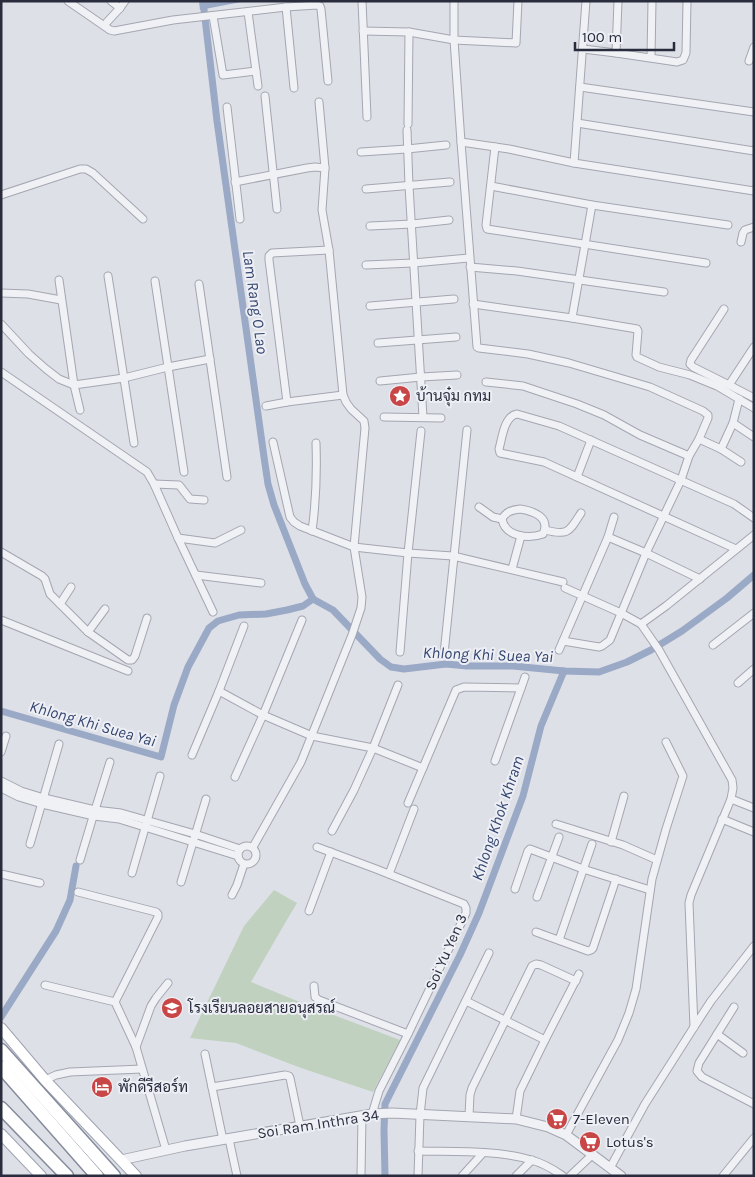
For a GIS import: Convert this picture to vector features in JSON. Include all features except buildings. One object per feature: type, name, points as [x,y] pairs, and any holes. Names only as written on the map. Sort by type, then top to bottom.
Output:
[{"type":"highway","points":[[1,1050],[114,1176]]},
{"type":"highway","points":[[1,1067],[97,1176]]},
{"type":"highway","points":[[1,1108],[67,1176]]},
{"type":"main road","points":[[1,1028],[45,1080],[136,1176]]},
{"type":"main road","points":[[1,1134],[41,1176]]},
{"type":"street","points":[[68,1],[114,31],[172,20],[317,5],[321,9],[328,81]]},
{"type":"street","points":[[111,1],[120,8]]},
{"type":"street","points":[[107,22],[125,1]]},
{"type":"street","points":[[362,1],[367,117]]},
{"type":"street","points":[[454,1],[454,40],[476,344],[479,348],[528,354],[570,363],[650,388],[707,414],[708,418],[689,456],[665,516],[646,553],[610,640],[602,646],[563,641]]},
{"type":"street","points":[[363,31],[409,32],[454,40],[516,43],[518,1]]},
{"type":"street","points":[[574,163],[586,1]]},
{"type":"street","points":[[616,52],[618,1]]},
{"type":"street","points":[[651,58],[652,1]]},
{"type":"street","points":[[583,49],[616,52],[678,62],[683,60],[686,52],[686,1]]},
{"type":"street","points":[[286,7],[294,88]]},
{"type":"street","points":[[248,12],[258,86]]},
{"type":"street","points":[[213,16],[223,75],[256,71]]},
{"type":"street","points":[[409,32],[407,149],[423,418]]},
{"type":"street","points":[[749,61],[754,47]]},
{"type":"street","points":[[580,87],[754,112]]},
{"type":"street","points":[[265,96],[277,209]]},
{"type":"street","points":[[253,847],[301,762],[356,625],[362,597],[354,547],[365,428],[364,421],[351,409],[343,395],[329,250],[322,210],[324,168],[319,102]]},
{"type":"street","points":[[227,107],[240,220]]},
{"type":"street","points":[[577,123],[754,151]]},
{"type":"street","points":[[461,142],[527,152],[574,163],[754,191]]},
{"type":"street","points":[[361,152],[446,145]]},
{"type":"street","points":[[495,147],[487,229],[706,263]]},
{"type":"street","points":[[235,182],[306,168],[324,168]]},
{"type":"street","points":[[1,196],[80,169],[86,169],[93,173],[143,219]]},
{"type":"street","points":[[366,188],[450,182]]},
{"type":"street","points":[[491,186],[592,205],[728,225]]},
{"type":"street","points":[[572,318],[592,205]]},
{"type":"street","points":[[370,226],[449,220]]},
{"type":"street","points":[[741,242],[745,230],[754,227]]},
{"type":"street","points":[[287,402],[269,256],[272,254],[329,250]]},
{"type":"street","points":[[366,265],[469,258]]},
{"type":"street","points":[[470,267],[517,271],[664,292]]},
{"type":"street","points":[[108,276],[134,444]]},
{"type":"street","points":[[59,280],[74,385],[80,410]]},
{"type":"street","points":[[155,281],[184,472]]},
{"type":"street","points":[[199,284],[227,477]]},
{"type":"street","points":[[1,293],[28,294],[62,300]]},
{"type":"street","points":[[370,306],[454,299]]},
{"type":"street","points":[[473,304],[637,329],[637,357],[659,367],[690,375],[717,386],[754,408]]},
{"type":"street","points":[[724,309],[690,364],[754,398]]},
{"type":"street","points":[[1,324],[46,369],[59,379],[74,385],[124,378],[210,359]]},
{"type":"street","points":[[378,343],[456,337]]},
{"type":"street","points":[[729,385],[754,347]]},
{"type":"street","points":[[1,372],[150,475],[213,612]]},
{"type":"street","points":[[380,381],[457,376]]},
{"type":"street","points":[[486,382],[523,386],[577,404],[640,435],[689,456]]},
{"type":"street","points":[[266,406],[343,395]]},
{"type":"street","points":[[721,449],[733,423],[739,400]]},
{"type":"street","points":[[736,549],[544,462],[500,453],[499,450],[507,420],[512,415],[517,414],[559,426],[734,504],[754,518]]},
{"type":"street","points":[[384,417],[441,418]]},
{"type":"street","points":[[733,423],[754,437]]},
{"type":"street","points":[[444,654],[467,430]]},
{"type":"street","points":[[400,652],[421,431]]},
{"type":"street","points":[[699,439],[721,449],[741,462]]},
{"type":"street","points":[[577,477],[591,440]]},
{"type":"street","points":[[273,442],[290,517],[297,524],[354,547],[453,556],[512,569],[564,585],[582,596],[641,624],[732,780],[731,798],[690,903],[694,1027]]},
{"type":"street","points":[[312,531],[316,501],[316,443]]},
{"type":"street","points":[[154,484],[179,485],[190,499],[204,500]]},
{"type":"street","points":[[479,507],[493,517],[502,519]]},
{"type":"street","points":[[520,509],[536,514],[543,519],[546,525],[543,534],[521,536],[507,530],[502,519],[505,514],[512,510],[520,509]]},
{"type":"street","points":[[545,530],[562,533],[567,531],[581,513]]},
{"type":"street","points":[[559,650],[608,537],[614,517]]},
{"type":"street","points":[[178,538],[215,543],[241,530]]},
{"type":"street","points":[[641,624],[754,535]]},
{"type":"street","points":[[512,569],[521,536]]},
{"type":"street","points":[[608,537],[700,578]]},
{"type":"street","points":[[1,552],[42,576],[45,579],[50,594],[88,632],[130,661],[135,656],[147,618]]},
{"type":"street","points":[[196,575],[262,584]]},
{"type":"street","points":[[60,604],[71,587]]},
{"type":"street","points":[[88,632],[105,609]]},
{"type":"street","points":[[713,646],[754,613]]},
{"type":"street","points":[[1,620],[128,671]]},
{"type":"street","points":[[235,777],[302,620]]},
{"type":"street","points":[[192,754],[244,626]]},
{"type":"street","points":[[738,683],[754,669]]},
{"type":"street","points":[[494,761],[525,677]]},
{"type":"street","points":[[332,831],[354,790],[373,748],[398,685]]},
{"type":"street","points":[[408,803],[456,690],[464,687],[521,688]]},
{"type":"street","points":[[219,691],[263,715],[312,736],[373,748],[423,768]]},
{"type":"street","points":[[1,752],[6,736]]},
{"type":"street","points":[[566,1135],[618,1040],[636,989],[650,890],[657,860],[683,776],[666,742]]},
{"type":"street","points":[[30,844],[60,744]]},
{"type":"street","points":[[80,860],[110,762]]},
{"type":"street","points":[[132,873],[160,776]]},
{"type":"street","points":[[1,781],[43,801]]},
{"type":"street","points":[[1,788],[19,797],[147,824],[239,852]]},
{"type":"street","points":[[611,842],[624,796]]},
{"type":"street","points":[[731,798],[754,808]]},
{"type":"street","points":[[181,882],[206,799]]},
{"type":"street","points":[[389,874],[414,809]]},
{"type":"street","points":[[722,819],[754,832]]},
{"type":"street","points":[[556,824],[623,845],[657,860]]},
{"type":"street","points":[[537,897],[559,837]]},
{"type":"street","points":[[559,940],[592,844]]},
{"type":"street","points":[[239,852],[246,846],[253,847],[256,851],[256,860],[252,863],[244,864]]},
{"type":"street","name":"Soi Yu Yen 3","points":[[317,847],[464,904],[466,908],[466,913],[379,1091],[376,1114]]},
{"type":"street","points":[[515,889],[528,851],[531,850],[650,890]]},
{"type":"street","points":[[239,852],[240,860],[244,864]]},
{"type":"street","points":[[309,911],[331,852]]},
{"type":"street","points":[[232,895],[244,864]]},
{"type":"street","points":[[1,874],[40,883]]},
{"type":"street","points":[[536,932],[591,950],[594,948],[616,879]]},
{"type":"street","points":[[78,892],[158,914],[116,1002]]},
{"type":"street","points":[[610,1168],[645,1104],[710,1001],[754,946]]},
{"type":"street","points":[[418,1176],[420,1114],[423,1088],[489,954]]},
{"type":"street","points":[[469,1116],[472,1088],[532,966],[536,964],[577,978],[520,1091],[516,1119]]},
{"type":"street","points":[[136,1047],[152,1006],[168,983]]},
{"type":"street","points":[[46,985],[116,1002]]},
{"type":"street","points":[[314,986],[315,997],[319,1000],[408,1034]]},
{"type":"street","points":[[466,1001],[545,1040]]},
{"type":"street","points":[[116,1002],[136,1047],[166,1150]]},
{"type":"street","points":[[734,1007],[699,1063],[697,1071],[702,1077],[754,1104]]},
{"type":"street","points":[[717,1034],[743,1053]]},
{"type":"street","points":[[205,1054],[226,1140],[238,1176]]},
{"type":"street","points":[[45,1080],[70,1072],[142,1069]]},
{"type":"street","points":[[212,1087],[285,1075],[289,1076],[300,1126]]},
{"type":"street","name":"Soi Ram Inthra 34","points":[[121,1160],[300,1126],[392,1113],[516,1119],[566,1135],[621,1176]]},
{"type":"street","points":[[360,1176],[362,1116]]},
{"type":"street","points":[[723,1176],[754,1138]]},
{"type":"street","points":[[418,1151],[506,1154],[532,1160],[550,1167],[563,1176]]},
{"type":"street","points":[[462,1176],[483,1153]]},
{"type":"street","points":[[570,1176],[592,1155]]},
{"type":"street","points":[[516,1176],[532,1160]]},
{"type":"green space","points":[[274,890],[297,903],[251,982],[400,1040],[373,1092],[301,1068],[236,1043],[190,1038],[244,926]]},
{"type":"water","points":[[199,1],[246,1],[200,10]]},
{"type":"waterway","name":"Lam Rang O Lao","points":[[203,1],[217,121],[268,484],[274,505],[305,584],[313,599]]},
{"type":"waterway","name":"Khlong Khi Suea Yai","points":[[313,599],[333,610],[380,659],[391,667],[404,669],[446,664],[513,666],[599,672],[627,662],[682,631],[727,598],[754,575]]},
{"type":"waterway","name":"Khlong Khi Suea Yai","points":[[1,711],[161,757],[174,705],[188,667],[209,628],[218,621],[239,615],[266,614],[287,610],[303,606],[313,599]]},
{"type":"waterway","name":"Khlong Khok Khram","points":[[385,1176],[385,1104],[479,913],[523,796],[541,726],[564,671]]},
{"type":"waterway","points":[[1,1017],[56,931],[70,900],[76,866]]},
{"type":"place","name":"บ้านจุ๋ม กทม","points":[[400,396]]},
{"type":"place","name":"โรงเรียนลอยสายอนุสรณ์","points":[[172,1008]]},
{"type":"place","name":"พักดีรีสอร์ท","points":[[102,1087]]},
{"type":"place","name":"7-Eleven","points":[[557,1119]]},
{"type":"place","name":"Lotus's","points":[[590,1142]]}]
